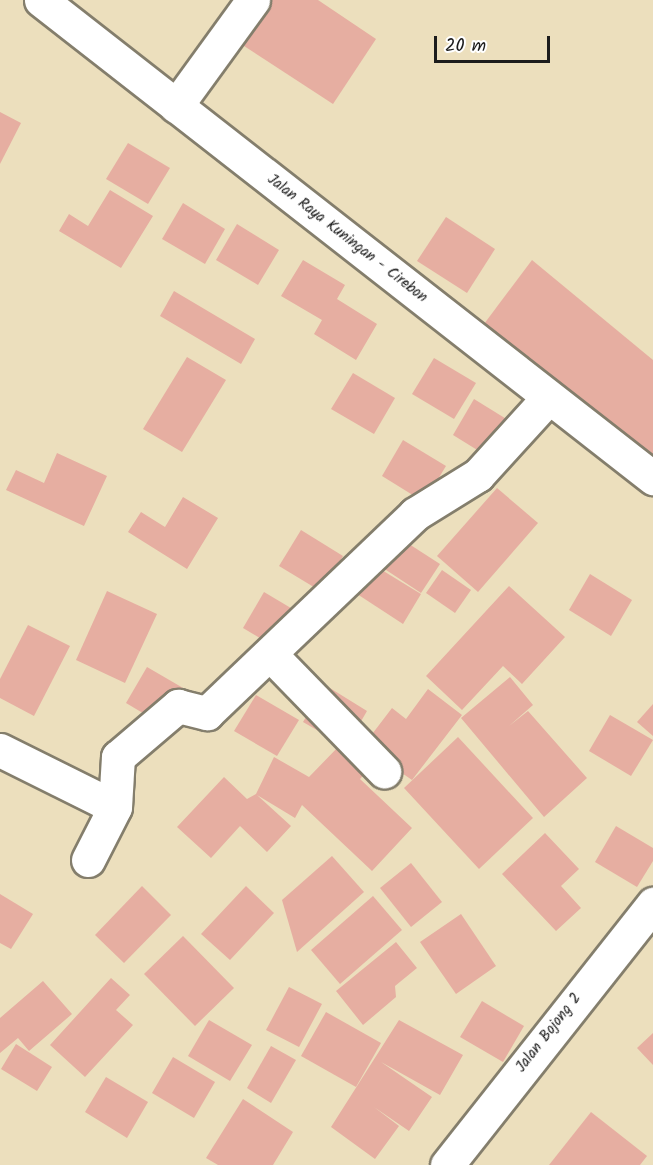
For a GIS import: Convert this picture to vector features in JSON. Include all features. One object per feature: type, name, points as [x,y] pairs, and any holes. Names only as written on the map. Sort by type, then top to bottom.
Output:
[{"type":"main road","name":"Jalan Raya Kuningan - Cirebon","points":[[41,0],[653,478]]},
{"type":"main road","points":[[176,106],[253,0]]},
{"type":"main road","points":[[88,860],[116,807],[118,757],[178,706],[207,713],[272,656],[325,596],[415,514],[478,475],[549,397]]},
{"type":"main road","points":[[272,656],[384,771]]},
{"type":"main road","points":[[0,750],[116,807]]},
{"type":"main road","name":"Jalan Bojong 2","points":[[447,1165],[653,904]]},
{"type":"building","points":[[271,0],[318,0],[376,39],[333,104],[241,44]]},
{"type":"building","points":[[0,112],[21,123],[0,164]]},
{"type":"building","points":[[128,143],[170,168],[148,204],[106,179]]},
{"type":"building","points":[[110,190],[153,216],[121,268],[59,231],[69,214],[88,226]]},
{"type":"building","points":[[183,203],[225,229],[205,264],[162,239]]},
{"type":"building","points":[[446,217],[495,249],[467,293],[417,261]]},
{"type":"building","points":[[237,224],[279,250],[258,285],[216,260]]},
{"type":"building","points":[[303,260],[345,285],[337,299],[377,324],[356,360],[314,334],[322,320],[281,296]]},
{"type":"building","points":[[532,260],[653,360],[653,460],[481,328]]},
{"type":"building","points":[[174,291],[255,339],[241,364],[160,316]]},
{"type":"building","points":[[187,357],[226,380],[182,452],[143,429]]},
{"type":"building","points":[[434,358],[476,383],[454,419],[412,394]]},
{"type":"building","points":[[353,373],[395,398],[374,434],[331,409]]},
{"type":"building","points":[[474,399],[516,425],[495,461],[453,435]]},
{"type":"building","points":[[403,440],[446,466],[424,502],[382,476]]},
{"type":"building","points":[[57,453],[107,476],[84,526],[6,490],[16,470],[44,483]]},
{"type":"building","points":[[497,488],[538,523],[478,592],[437,556]]},
{"type":"building","points":[[183,497],[218,518],[187,569],[128,532],[141,512],[165,527]]},
{"type":"building","points":[[301,530],[343,556],[322,592],[279,566]]},
{"type":"building","points":[[395,535],[440,564],[421,593],[377,564]]},
{"type":"building","points":[[372,564],[421,594],[403,624],[354,592]]},
{"type":"building","points":[[442,570],[471,590],[455,613],[426,593]]},
{"type":"building","points":[[590,574],[632,600],[611,636],[569,610]]},
{"type":"building","points":[[509,586],[565,637],[522,684],[503,666],[462,710],[426,676]]},
{"type":"building","points":[[107,591],[157,614],[125,683],[76,660]]},
{"type":"building","points":[[264,592],[306,617],[285,653],[243,628]]},
{"type":"building","points":[[28,625],[70,646],[34,716],[0,698],[0,679]]},
{"type":"building","points":[[147,667],[190,692],[168,728],[126,703]]},
{"type":"building","points":[[510,677],[533,705],[509,726],[528,711],[587,778],[544,817],[461,718]]},
{"type":"building","points":[[325,685],[367,711],[349,742],[373,765],[360,779],[412,828],[372,871],[302,805],[295,818],[257,795],[291,826],[267,852],[240,826],[211,858],[177,827],[224,777],[247,799],[256,794],[274,757],[309,777],[341,744],[303,722]]},
{"type":"building","points":[[428,689],[462,715],[412,780],[363,746],[392,708],[406,719]]},
{"type":"building","points":[[256,695],[299,720],[277,756],[234,731]]},
{"type":"building","points":[[653,704],[653,736],[637,722]]},
{"type":"building","points":[[610,715],[653,740],[631,776],[589,751]]},
{"type":"building","points":[[458,737],[533,818],[479,869],[404,788]]},
{"type":"building","points":[[616,826],[653,848],[653,861],[637,887],[595,862]]},
{"type":"building","points":[[545,833],[579,869],[561,886],[581,908],[556,931],[502,874]]},
{"type":"building","points":[[332,856],[364,892],[297,952],[282,900]]},
{"type":"building","points":[[411,863],[442,902],[411,927],[380,888]]},
{"type":"building","points":[[142,886],[171,915],[124,963],[95,935]]},
{"type":"building","points":[[246,886],[274,913],[230,960],[201,934]]},
{"type":"building","points":[[0,894],[33,914],[11,949],[0,943]]},
{"type":"building","points":[[373,896],[402,930],[340,984],[311,950]]},
{"type":"building","points":[[461,914],[496,966],[456,994],[420,942]]},
{"type":"building","points":[[183,936],[234,988],[195,1026],[144,974]]},
{"type":"building","points":[[396,942],[417,968],[395,986],[396,997],[363,1025],[336,991]]},
{"type":"building","points":[[111,978],[130,995],[116,1010],[133,1025],[85,1077],[50,1045]]},
{"type":"building","points":[[43,981],[72,1014],[29,1051],[18,1038],[0,1053],[0,1018]]},
{"type":"building","points":[[289,987],[322,1004],[299,1047],[266,1030]]},
{"type":"building","points":[[482,1001],[524,1026],[503,1062],[460,1037]]},
{"type":"building","points":[[326,1012],[381,1043],[356,1087],[301,1056]]},
{"type":"building","points":[[209,1020],[252,1045],[230,1081],[188,1056]]},
{"type":"building","points":[[399,1020],[463,1055],[440,1095],[381,1062],[432,1097],[409,1131],[374,1107],[399,1126],[375,1159],[331,1127]]},
{"type":"building","points":[[653,1033],[653,1065],[637,1048]]},
{"type":"building","points":[[16,1044],[52,1067],[37,1091],[1,1069]]},
{"type":"building","points":[[271,1046],[296,1060],[271,1103],[247,1088]]},
{"type":"building","points":[[173,1057],[215,1082],[194,1118],[152,1093]]},
{"type":"building","points":[[106,1077],[148,1102],[127,1138],[85,1112]]},
{"type":"building","points":[[243,1099],[293,1132],[273,1165],[218,1165],[206,1158]]},
{"type":"building","points":[[591,1112],[647,1156],[640,1165],[549,1165]]}]
